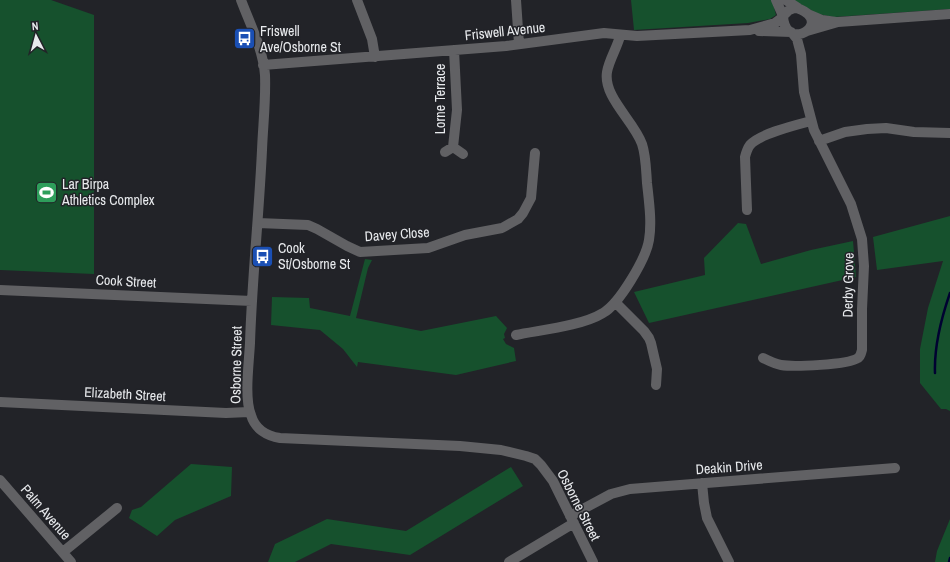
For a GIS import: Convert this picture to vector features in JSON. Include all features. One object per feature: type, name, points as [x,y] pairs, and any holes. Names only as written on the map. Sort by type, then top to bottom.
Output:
[{"type":"street","name":"Osborne Street","points":[[241,0],[259,48],[263,65],[265,89],[258,223],[252,301],[248,398],[250,412],[255,423],[263,432],[280,438],[454,446],[501,450],[535,459],[547,472],[593,562]]},
{"type":"street","points":[[357,0],[372,39],[375,56]]},
{"type":"street","points":[[516,0],[520,44]]},
{"type":"street","points":[[776,0],[783,17],[784,26],[792,33],[799,35],[838,22]]},
{"type":"street","points":[[786,0],[808,14],[822,20],[838,22],[950,14]]},
{"type":"street","points":[[783,17],[790,10],[798,8]]},
{"type":"street","points":[[807,32],[811,25],[808,14]]},
{"type":"street","name":"Friswell Avenue","points":[[750,30],[775,23],[783,17]]},
{"type":"street","name":"Friswell Avenue","points":[[263,65],[520,44],[610,33],[620,36],[665,36],[750,30],[792,33]]},
{"type":"street","name":"Derby Grove","points":[[801,54],[807,32]]},
{"type":"street","name":"Derby Grove","points":[[764,358],[774,363],[790,366],[841,363],[857,359],[862,350],[864,266],[862,239],[851,204],[819,141],[811,121],[804,92],[801,54],[797,39],[792,33]]},
{"type":"street","points":[[516,335],[590,319],[604,313],[616,303],[643,260],[649,242],[650,231],[645,157],[642,144],[633,125],[610,92],[607,83],[608,68],[620,36]]},
{"type":"street","name":"Lorne Terrace","points":[[454,50],[457,110],[449,149],[463,154]]},
{"type":"street","points":[[747,210],[745,157],[746,151],[750,144],[765,136],[811,121]]},
{"type":"street","points":[[819,141],[845,132],[867,129],[886,128],[914,132],[950,133]]},
{"type":"street","name":"Davey Close","points":[[258,223],[308,225],[360,252],[428,248],[465,234],[502,228],[518,219],[531,198],[535,153]]},
{"type":"street","name":"Cook Street","points":[[0,290],[252,301]]},
{"type":"street","points":[[616,303],[649,338],[657,369],[656,385]]},
{"type":"street","name":"Elizabeth Street","points":[[0,402],[226,413],[250,412]]},
{"type":"street","name":"Deakin Drive","points":[[509,562],[612,494],[630,489],[895,468]]},
{"type":"street","name":"Palm Avenue","points":[[0,480],[71,562]]},
{"type":"street","points":[[702,483],[705,511],[729,562]]},
{"type":"street","points":[[63,552],[117,508]]},
{"type":"green space","name":"Lar Birpa Athletics Complex","points":[[0,0],[51,0],[94,15],[94,274],[0,270]]},
{"type":"green space","points":[[631,0],[772,0],[776,15],[770,19],[748,23],[634,30]]},
{"type":"green space","points":[[793,0],[950,0],[950,9],[834,17],[818,14]]},
{"type":"green space","points":[[950,216],[950,411],[941,409],[920,383],[920,349],[928,308],[943,261],[877,270],[873,237]]},
{"type":"green space","points":[[738,223],[746,224],[761,264],[811,250],[853,241],[856,277],[649,323],[634,292],[705,275],[704,258]]},
{"type":"green space","points":[[365,259],[372,260],[368,268],[356,318],[421,331],[496,316],[507,328],[504,334],[505,338],[503,339],[506,344],[514,348],[516,361],[456,375],[358,362],[357,367],[343,349],[320,330],[271,325],[272,297],[309,298],[310,308],[350,316]]},
{"type":"green space","points":[[191,464],[232,467],[231,496],[175,520],[157,536],[129,518],[132,510],[141,507]]},
{"type":"green space","points":[[511,467],[523,486],[410,555],[331,544],[295,562],[268,562],[275,544],[327,519],[406,531]]},
{"type":"green space","points":[[950,519],[950,562],[935,562],[937,551]]},
{"type":"waterway","points":[[935,373],[939,333],[950,293]]},
{"type":"waterway","points":[[949,562],[950,558]]},
{"type":"place","name":"Friswell Ave/Osborne St","points":[[244,39]]},
{"type":"place","name":"Lar Birpa Athletics Complex","points":[[47,192]]},
{"type":"place","name":"Cook St/Osborne St","points":[[263,256]]}]
